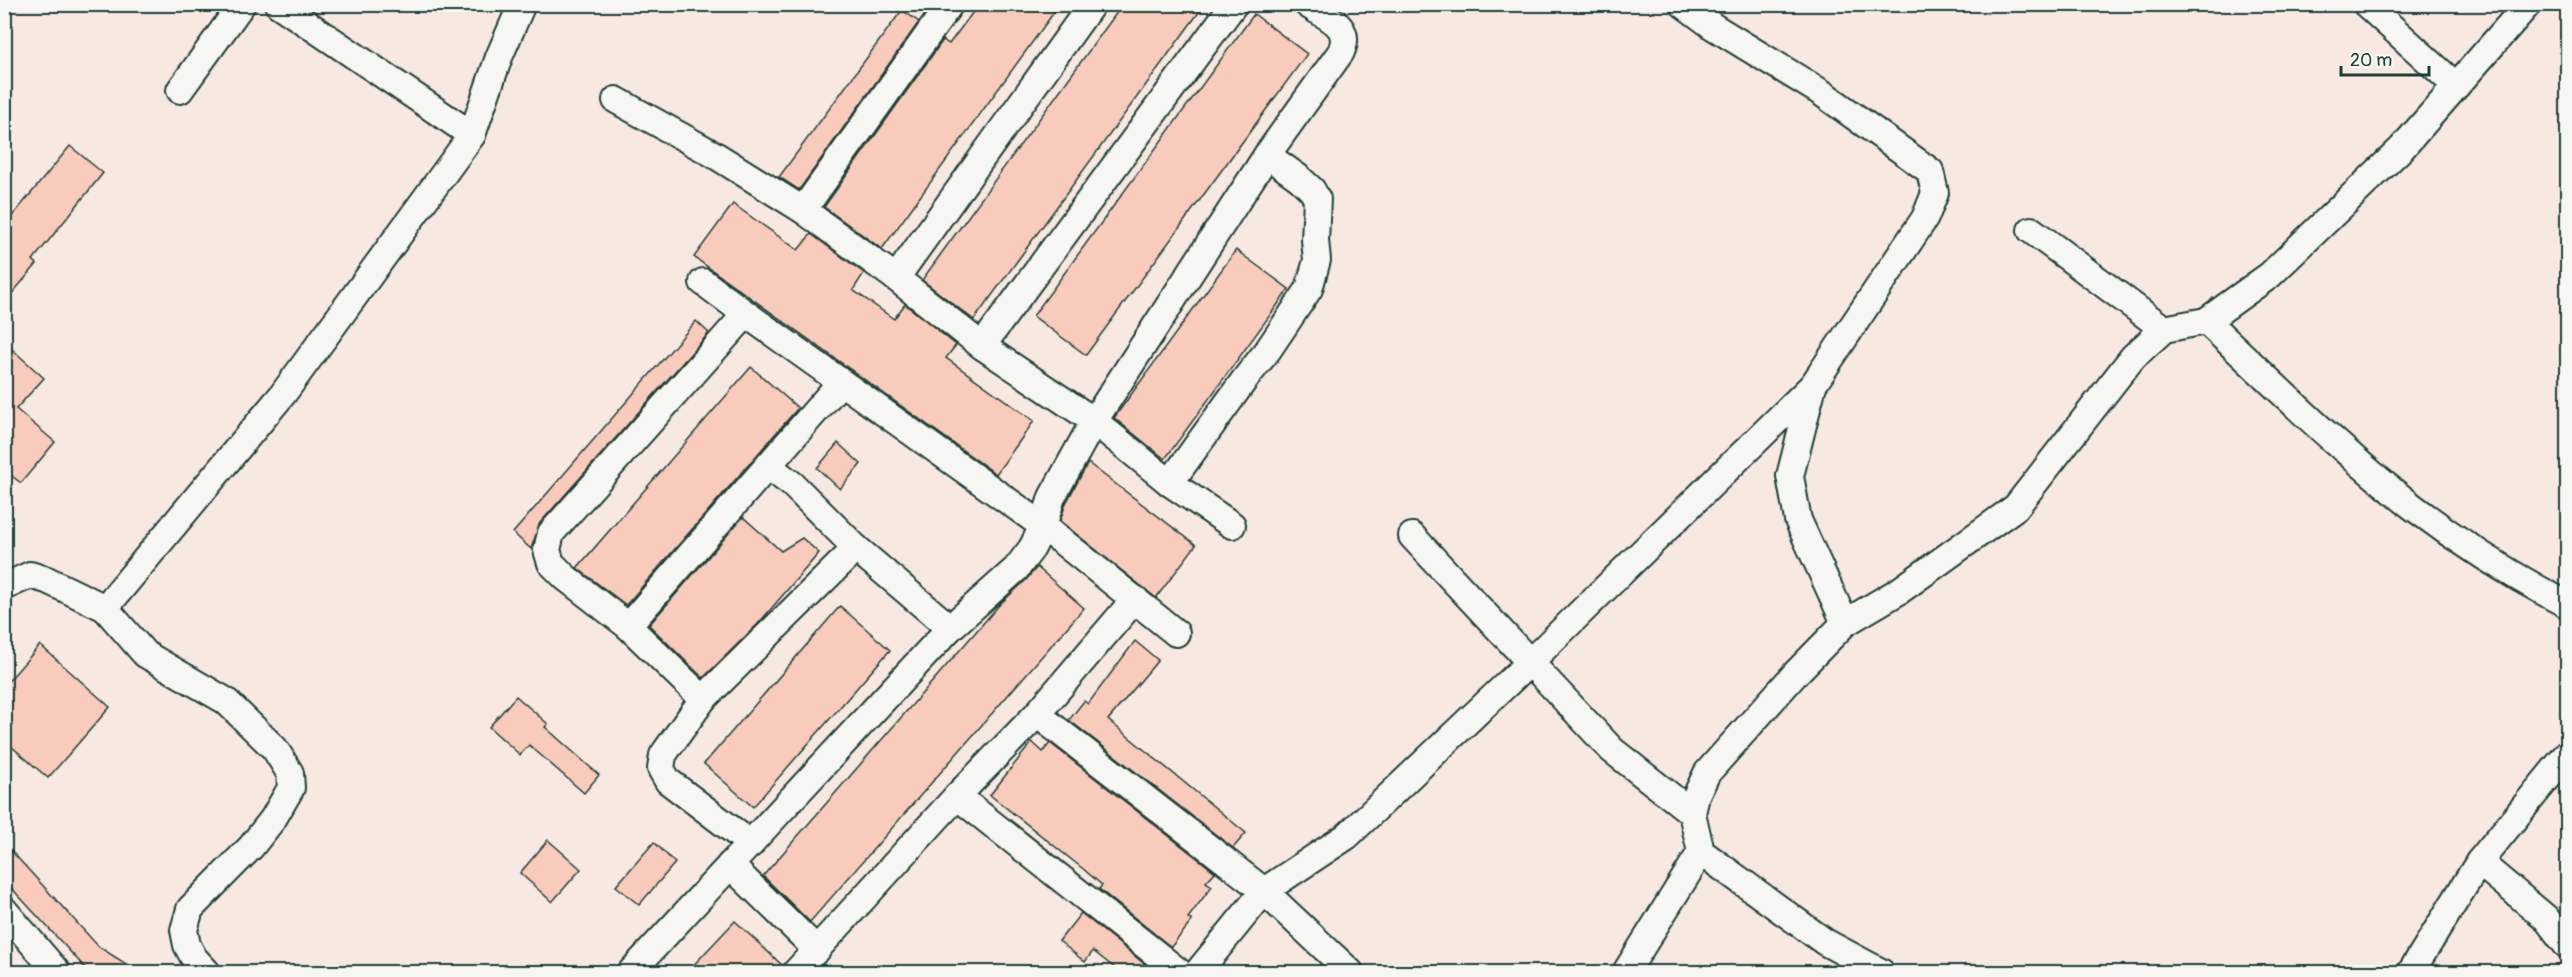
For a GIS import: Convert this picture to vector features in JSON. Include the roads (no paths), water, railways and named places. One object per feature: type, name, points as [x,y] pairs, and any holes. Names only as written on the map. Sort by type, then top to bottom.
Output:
[{"type":"street","points":[[180,90],[242,4]]},
{"type":"street","points":[[278,4],[472,135]]},
{"type":"street","points":[[105,608],[283,394],[472,135],[499,57],[522,4]]},
{"type":"street","points":[[802,210],[950,4]]},
{"type":"street","points":[[896,278],[1092,4]]},
{"type":"street","points":[[982,346],[1234,4]]},
{"type":"street","points":[[631,972],[950,628],[1016,569],[1032,548],[1043,526],[1052,497],[1094,421],[1267,155],[1341,52],[1347,40],[1343,29],[1307,4]]},
{"type":"street","points":[[1198,972],[1264,891],[1347,836],[1530,662],[1813,385],[1925,218],[1935,193],[1930,171],[1822,93],[1714,27],[1683,4]]},
{"type":"street","points":[[2366,4],[2456,86]]},
{"type":"street","points":[[1881,972],[1826,942],[1701,852],[1692,813],[1696,796],[1707,773],[1796,673],[1845,623],[1899,591],[2016,507],[2125,366],[2164,328],[2206,321],[2270,275],[2402,148],[2528,4]]},
{"type":"street","points":[[616,100],[715,155],[802,210],[896,278],[982,346],[1094,421],[1170,483],[1232,525]]},
{"type":"street","points":[[1170,483],[1268,350],[1309,289],[1317,260],[1315,240],[1317,199],[1312,190],[1299,178],[1267,155]]},
{"type":"street","points":[[2031,230],[2164,328]]},
{"type":"street","points":[[703,282],[1043,526],[1176,633]]},
{"type":"street","points":[[703,699],[628,626],[566,578],[551,563],[547,550],[551,533],[746,314]]},
{"type":"street","points":[[2206,321],[2338,443],[2413,507],[2508,573],[2568,606]]},
{"type":"street","points":[[628,626],[841,382]]},
{"type":"street","points":[[1813,385],[1790,476],[1798,520],[1845,623]]},
{"type":"street","points":[[769,466],[792,484],[856,548],[950,628]]},
{"type":"street","points":[[1412,536],[1612,750],[1692,813]]},
{"type":"street","points":[[751,844],[668,781],[661,769],[663,755],[703,699],[856,548]]},
{"type":"street","points":[[4,587],[30,575],[47,580],[105,608],[145,654],[226,701],[275,749],[290,773],[291,788],[273,819],[251,847],[190,909],[184,930],[187,945],[194,958],[207,972]]},
{"type":"street","points":[[796,972],[957,796],[1037,714],[1135,599]]},
{"type":"street","points":[[1037,714],[1264,891],[1350,972]]},
{"type":"street","points":[[2411,972],[2479,862],[2568,753]]},
{"type":"street","points":[[957,796],[1179,972]]},
{"type":"street","points":[[1626,972],[1701,852]]},
{"type":"street","points":[[2479,862],[2546,918],[2568,947]]},
{"type":"street","points":[[730,866],[817,950]]},
{"type":"street","points":[[4,910],[57,972]]}]
